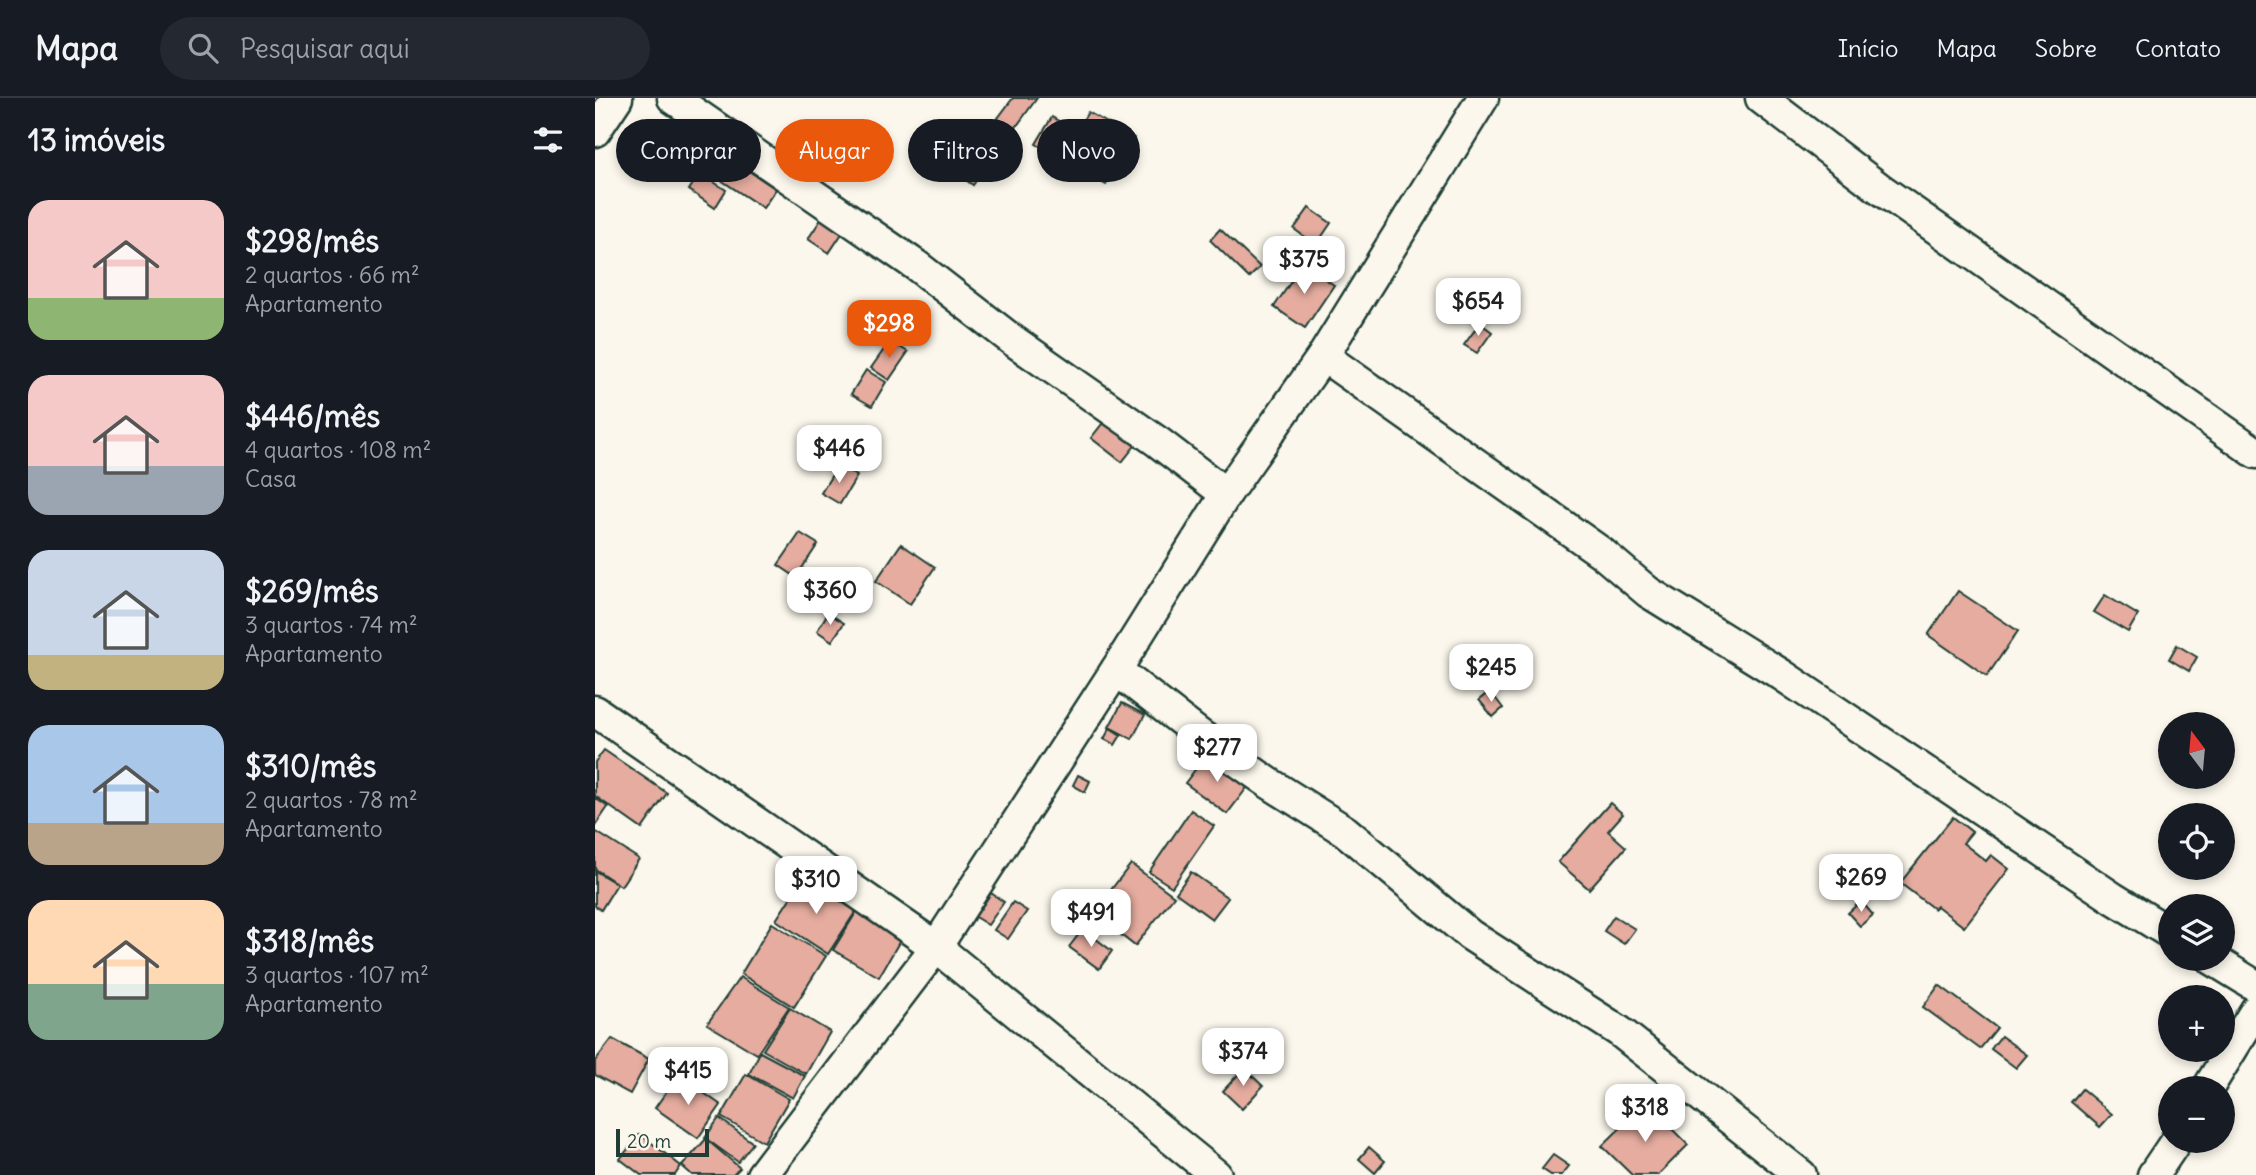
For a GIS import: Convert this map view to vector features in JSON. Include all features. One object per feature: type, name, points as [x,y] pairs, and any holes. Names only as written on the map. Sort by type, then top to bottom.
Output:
[{"type":"street","points":[[595,131],[617,98]]},
{"type":"street","points":[[673,98],[917,266],[1011,339],[1158,442],[1226,494]]},
{"type":"street","points":[[762,1175],[936,947],[1116,670],[1226,494],[1323,356],[1483,98]]},
{"type":"street","points":[[1761,98],[1879,188],[2256,453]]},
{"type":"street","points":[[1323,356],[1602,553],[1648,592],[1782,675],[2158,926]]},
{"type":"street","points":[[1116,670],[1200,735],[1345,831],[1471,935],[1619,1031],[1801,1175]]},
{"type":"street","points":[[595,711],[936,947],[1216,1175]]},
{"type":"street","points":[[2232,971],[2256,986]]},
{"type":"street","points":[[2215,1076],[2256,1010]]},
{"type":"street","points":[[2153,1175],[2168,1153]]},
{"type":"building","points":[[1013,98],[1037,98],[1022,119],[997,119]]},
{"type":"building","points":[[1088,112],[1100,119],[1084,119]]},
{"type":"building","points":[[761,179],[776,189],[763,208],[724,182],[761,182]]},
{"type":"building","points":[[694,182],[714,182],[726,190],[715,208],[689,190]]},
{"type":"building","points":[[1309,208],[1331,223],[1316,245],[1294,229]]},
{"type":"building","points":[[822,218],[843,232],[829,253],[808,239]]},
{"type":"building","points":[[1220,229],[1260,267],[1249,278],[1210,240]]},
{"type":"building","points":[[1303,264],[1334,285],[1305,328],[1274,307]]},
{"type":"building","points":[[896,305],[927,328],[916,343],[885,320]]},
{"type":"building","points":[[1480,323],[1492,332],[1477,353],[1464,345]]},
{"type":"building","points":[[890,341],[908,352],[889,380],[871,368]]},
{"type":"building","points":[[866,370],[886,382],[872,406],[851,394]]},
{"type":"building","points":[[1106,419],[1137,443],[1122,462],[1091,438]]},
{"type":"building","points":[[838,465],[857,476],[840,504],[821,493]]},
{"type":"building","points":[[800,533],[818,544],[796,577],[778,565]]},
{"type":"building","points":[[901,544],[935,567],[910,604],[876,581]]},
{"type":"building","points":[[1958,591],[2018,631],[1987,676],[1928,635]]},
{"type":"building","points":[[2105,595],[2138,615],[2128,632],[2094,612]]},
{"type":"building","points":[[828,613],[844,623],[832,641],[817,631]]},
{"type":"building","points":[[2177,645],[2197,657],[2189,671],[2169,659]]},
{"type":"building","points":[[1490,691],[1503,708],[1493,717],[1479,700]]},
{"type":"building","points":[[1122,703],[1145,715],[1132,739],[1109,727]]},
{"type":"building","points":[[1110,728],[1121,735],[1115,745],[1104,739]]},
{"type":"building","points":[[604,750],[667,793],[642,829],[595,796],[595,762]]},
{"type":"building","points":[[1207,754],[1249,785],[1227,814],[1185,783]]},
{"type":"building","points":[[1078,775],[1090,781],[1085,792],[1073,785]]},
{"type":"building","points":[[595,798],[608,807],[595,826]]},
{"type":"building","points":[[1610,803],[1623,814],[1608,831],[1626,847],[1589,889],[1558,862]]},
{"type":"building","points":[[1191,810],[1214,826],[1172,887],[1149,872]]},
{"type":"building","points":[[1953,817],[1972,832],[1963,843],[1986,861],[1991,855],[2009,869],[1964,927],[1937,906],[1934,909],[1900,883]]},
{"type":"building","points":[[595,831],[639,859],[621,886],[595,869]]},
{"type":"building","points":[[1131,864],[1174,896],[1135,946],[1093,913]]},
{"type":"building","points":[[595,871],[617,884],[601,910],[595,906]]},
{"type":"building","points":[[1191,872],[1228,898],[1212,919],[1176,893]]},
{"type":"building","points":[[804,877],[856,911],[828,954],[776,920]]},
{"type":"building","points":[[991,893],[1004,902],[988,925],[975,917]]},
{"type":"building","points":[[1861,901],[1873,915],[1860,926],[1848,913]]},
{"type":"building","points":[[1013,902],[1027,911],[1008,939],[994,930]]},
{"type":"building","points":[[857,911],[902,937],[879,977],[833,950]]},
{"type":"building","points":[[1614,916],[1635,929],[1624,944],[1604,931]]},
{"type":"building","points":[[772,923],[826,956],[794,1007],[741,974]]},
{"type":"building","points":[[1083,929],[1112,951],[1099,969],[1069,947]]},
{"type":"building","points":[[740,977],[789,1007],[757,1054],[707,1024]]},
{"type":"building","points":[[1939,985],[1997,1028],[1980,1049],[1923,1007]]},
{"type":"building","points":[[790,1008],[830,1032],[806,1074],[763,1050]]},
{"type":"building","points":[[2001,1036],[2027,1055],[2016,1068],[1991,1049]]},
{"type":"building","points":[[612,1039],[649,1059],[630,1094],[595,1075],[595,1061]]},
{"type":"building","points":[[760,1052],[805,1076],[793,1098],[749,1074]]},
{"type":"building","points":[[1244,1068],[1263,1086],[1242,1109],[1223,1091]]},
{"type":"building","points":[[746,1074],[789,1099],[764,1142],[721,1117]]},
{"type":"building","points":[[678,1075],[721,1105],[698,1138],[655,1108]]},
{"type":"building","points":[[2082,1089],[2112,1114],[2100,1127],[2071,1102]]},
{"type":"building","points":[[1646,1103],[1688,1145],[1658,1175],[1632,1175],[1602,1146]]},
{"type":"building","points":[[719,1118],[753,1143],[738,1162],[705,1138]]},
{"type":"building","points":[[640,1134],[681,1166],[675,1175],[641,1175],[620,1159]]},
{"type":"building","points":[[706,1139],[740,1168],[733,1175],[692,1175],[682,1166]]},
{"type":"building","points":[[1369,1147],[1385,1161],[1375,1173],[1359,1159]]},
{"type":"building","points":[[1553,1155],[1569,1166],[1562,1175],[1551,1175],[1542,1169]]}]
